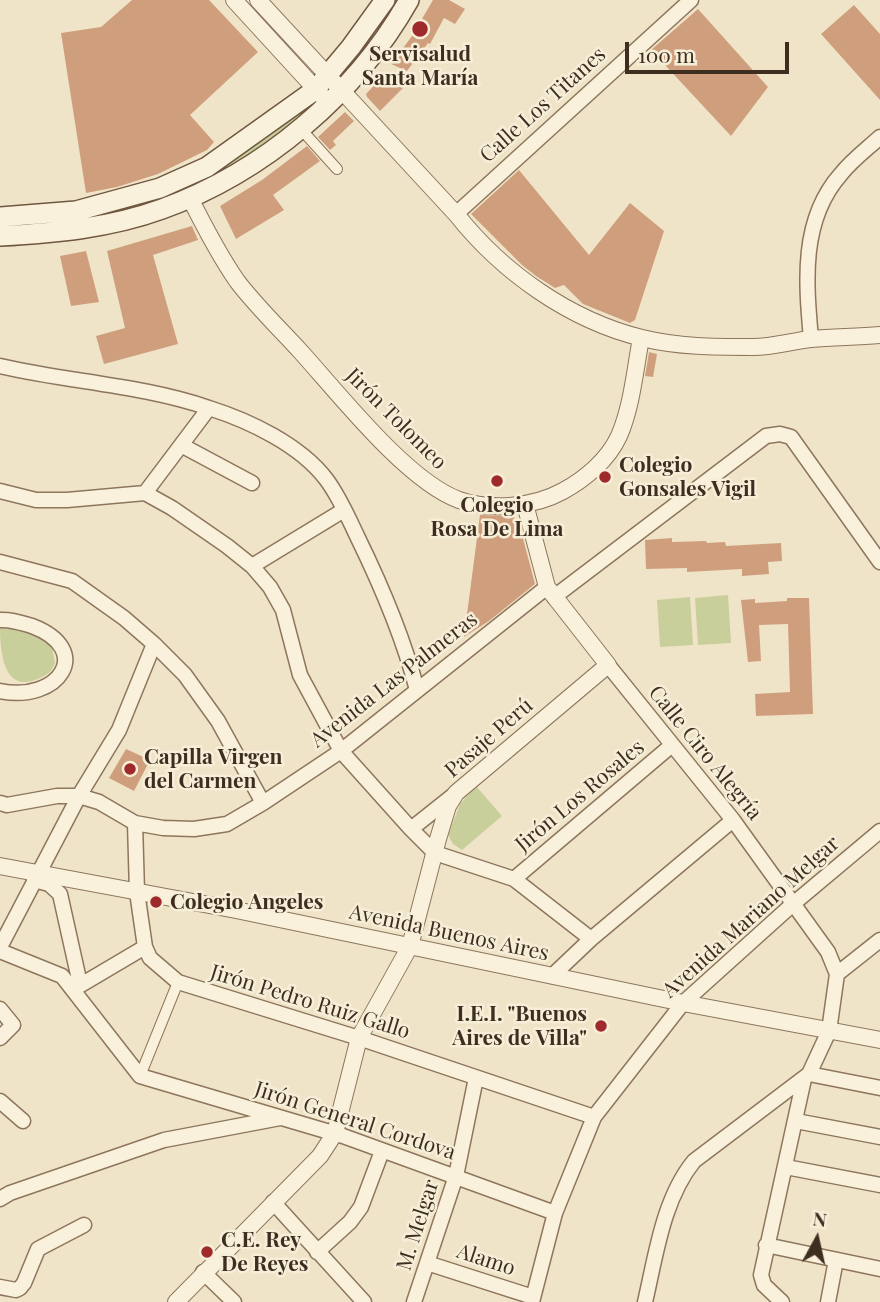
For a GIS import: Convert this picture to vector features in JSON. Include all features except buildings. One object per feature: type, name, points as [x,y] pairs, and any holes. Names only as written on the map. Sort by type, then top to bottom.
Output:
[{"type":"main road","points":[[0,236],[62,232],[100,226],[161,210],[190,198],[242,169],[300,128],[329,90],[385,0]]},
{"type":"main road","points":[[0,217],[76,211],[160,188],[207,166],[329,90],[389,34],[409,0]]},
{"type":"street","points":[[234,0],[329,90],[357,106],[477,240],[511,270],[555,301],[598,323],[641,338],[698,346],[757,347],[811,339],[880,335]]},
{"type":"street","points":[[258,0],[329,90]]},
{"type":"street","name":"Calle Los Titanes","points":[[456,214],[691,0]]},
{"type":"street","points":[[300,128],[337,169]]},
{"type":"street","points":[[811,339],[807,265],[814,223],[827,192],[839,176],[879,138]]},
{"type":"street","name":"Jirón Tolomeo","points":[[190,198],[210,238],[238,282],[363,421],[414,472],[436,488],[460,500],[493,505],[526,505],[554,496],[579,482],[618,438],[627,412],[641,338]]},
{"type":"street","points":[[0,366],[135,390],[209,408],[289,446],[326,479],[344,510],[374,571],[407,654],[417,690]]},
{"type":"street","points":[[145,493],[209,408]]},
{"type":"street","name":"Avenida Las Palmeras","points":[[135,823],[194,830],[228,824],[263,803],[341,751],[417,690],[766,436],[780,433],[791,437],[880,562]]},
{"type":"street","points":[[181,444],[252,483]]},
{"type":"street","points":[[0,491],[36,500],[145,493],[172,508],[252,566],[270,587],[283,610],[300,675],[341,751],[411,829],[435,853],[514,879],[591,939]]},
{"type":"street","name":"Calle Ciro Alegría","points":[[526,505],[551,592],[733,820],[828,952],[837,974]]},
{"type":"street","points":[[252,566],[344,510]]},
{"type":"street","points":[[0,562],[72,581],[124,618],[154,644],[185,675],[218,721],[263,803]]},
{"type":"street","points":[[0,620],[8,619],[51,634],[61,647],[64,660],[62,673],[57,681],[45,687],[34,692],[15,694],[0,691]]},
{"type":"street","points":[[139,1076],[76,987],[62,976],[0,949],[79,796],[119,730],[154,644]]},
{"type":"street","name":"Pasaje Perú","points":[[335,1133],[359,1038],[410,946],[448,806],[456,793],[608,665]]},
{"type":"street","name":"Jirón Los Rosales","points":[[514,879],[672,745]]},
{"type":"street","points":[[411,829],[456,793]]},
{"type":"street","points":[[0,803],[7,805],[57,796],[79,796],[99,802],[135,823],[138,891],[145,947],[76,987]]},
{"type":"street","points":[[552,976],[591,939],[733,820]]},
{"type":"street","name":"Avenida Mariano Melgar","points":[[533,1300],[555,1213],[594,1117],[683,1003],[793,904],[880,831]]},
{"type":"street","name":"Avenida Buenos Aires","points":[[0,866],[35,877],[138,891],[683,1003],[877,1038]]},
{"type":"street","points":[[35,877],[60,894],[76,987]]},
{"type":"street","points":[[782,1302],[764,1285],[761,1275],[806,1077],[828,1031],[837,974],[880,940]]},
{"type":"street","name":"Jirón Pedro Ruiz Gallo","points":[[145,947],[150,958],[178,982],[359,1038],[594,1117]]},
{"type":"street","points":[[139,1076],[178,982]]},
{"type":"street","points":[[0,1009],[4,1031]]},
{"type":"street","name":"Jirón General Cordova","points":[[139,1076],[335,1133],[555,1213]]},
{"type":"street","points":[[645,1302],[671,1201],[681,1177],[694,1161],[806,1077],[880,1088]]},
{"type":"street","name":"M. Melgar","points":[[414,1302],[456,1176],[476,1078]]},
{"type":"street","points":[[0,1101],[23,1121]]},
{"type":"street","points":[[0,1199],[10,1193],[164,1140],[282,1117]]},
{"type":"street","points":[[796,1121],[880,1137]]},
{"type":"street","points":[[176,1302],[320,1156],[335,1133]]},
{"type":"street","points":[[317,1252],[351,1222],[361,1207],[382,1151]]},
{"type":"street","points":[[786,1167],[880,1185]]},
{"type":"street","points":[[273,1202],[364,1302]]},
{"type":"street","points":[[0,1287],[16,1290],[20,1288],[38,1249],[84,1225]]},
{"type":"street","points":[[766,1245],[880,1269]]},
{"type":"street","points":[[828,1302],[836,1259]]},
{"type":"street","name":"Alamo","points":[[427,1263],[533,1300]]},
{"type":"street","points":[[203,1272],[234,1302]]},
{"type":"green space","points":[[316,98],[321,104],[268,144],[213,180],[209,174]]},
{"type":"green space","points":[[728,595],[731,643],[698,645],[695,598]]},
{"type":"green space","points":[[690,597],[693,645],[660,647],[657,600]]},
{"type":"green space","points":[[20,625],[52,647],[55,663],[50,672],[24,682],[10,675],[1,647],[0,627]]},
{"type":"green space","points":[[476,786],[502,816],[462,850],[453,844],[448,835],[460,804]]},
{"type":"place","name":"Servisalud Santa María","points":[[420,29]]},
{"type":"place","name":"Colegio Gonsales Vigil","points":[[605,477]]},
{"type":"place","name":"Colegio Rosa De Lima","points":[[497,481]]},
{"type":"place","name":"Capilla Virgen del Carmen","points":[[130,769]]},
{"type":"place","name":"Colegio Angeles","points":[[156,902]]},
{"type":"place","name":"I.E.I. \"Buenos Aires de Villa\"","points":[[601,1026]]},
{"type":"place","name":"C.E. Rey De Reyes","points":[[207,1252]]}]
